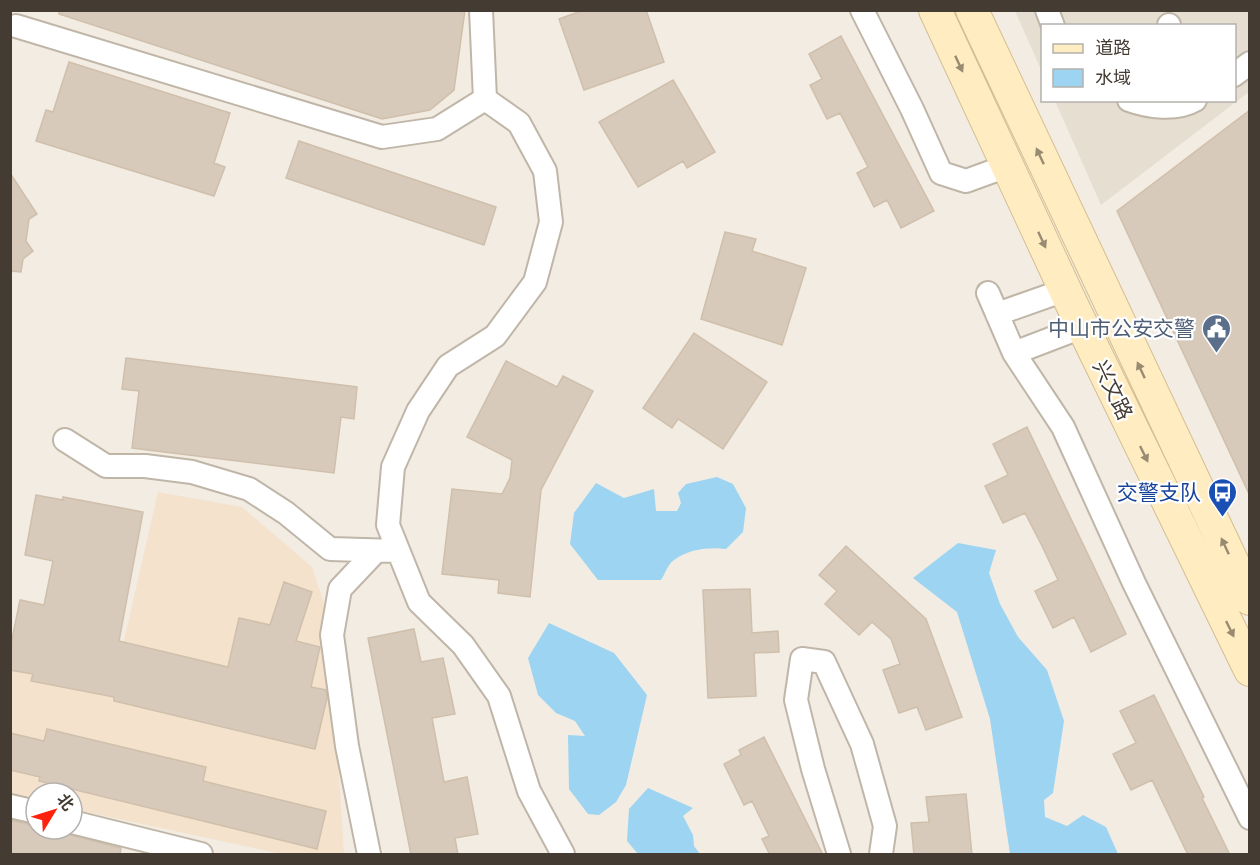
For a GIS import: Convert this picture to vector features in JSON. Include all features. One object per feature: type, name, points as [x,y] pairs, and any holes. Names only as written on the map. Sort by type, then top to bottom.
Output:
[{"type":"main road","name":"兴文路","points":[[935,10],[1082,327],[1250,670]]},
{"type":"main road","name":"兴文路","points":[[972,10],[1250,599]]},
{"type":"street","points":[[481,10],[486,99]]},
{"type":"street","points":[[862,10],[912,109],[941,173],[966,181],[1007,166]]},
{"type":"street","points":[[16,26],[382,137],[437,129],[486,99]]},
{"type":"street","points":[[1236,74],[1250,63]]},
{"type":"street","points":[[486,99],[519,123],[545,171],[551,222],[535,282],[495,336],[448,366],[418,411],[393,467],[387,551],[419,602],[464,645],[499,696],[529,791],[563,855]]},
{"type":"street","points":[[1134,102],[1145,106],[1155,103],[1186,106],[1192,102]]},
{"type":"street","points":[[1065,290],[992,304],[1014,353],[1064,427],[1134,583],[1250,818]]},
{"type":"street","points":[[1014,353],[1082,327]]},
{"type":"street","points":[[65,440],[106,466],[145,466],[192,472],[249,489],[286,513],[330,549],[387,551]]},
{"type":"street","points":[[369,855],[347,746],[332,635],[339,589],[387,551]]},
{"type":"street","points":[[839,855],[813,770],[796,700],[802,659],[824,662],[862,744],[885,826],[881,855]]},
{"type":"street","points":[[84,825],[201,855]]},
{"type":"shaded area","points":[[1015,11],[1249,11],[1249,92],[1236,102],[1236,24],[1041,24],[1041,70]]},
{"type":"shaded area","points":[[1055,102],[1236,102],[1101,205]]},
{"type":"shaded area","points":[[158,492],[242,507],[312,567],[329,619],[344,854],[281,854],[84,812],[84,781],[24,781],[24,798],[11,795],[11,669],[112,693]]},
{"type":"water","points":[[717,477],[733,484],[746,508],[743,532],[726,549],[699,550],[680,556],[670,564],[661,580],[598,580],[570,544],[574,513],[596,483],[624,498],[654,489],[656,511],[677,511],[681,503],[678,493],[686,484]]},
{"type":"water","points":[[958,543],[996,550],[989,573],[1000,604],[1018,637],[1047,670],[1064,721],[1053,793],[1044,800],[1045,817],[1067,826],[1083,815],[1106,827],[1118,854],[1010,854],[990,719],[957,612],[913,578]]},
{"type":"water","points":[[549,623],[614,653],[647,695],[626,785],[616,802],[599,815],[588,814],[569,789],[568,735],[585,736],[575,721],[556,713],[538,695],[528,658]]},
{"type":"water","points":[[648,788],[693,808],[683,816],[693,835],[694,846],[700,854],[638,854],[627,841],[629,809]]},
{"type":"building","points":[[59,10],[465,10],[454,90],[430,110],[382,119],[59,14]]},
{"type":"building","points":[[584,10],[646,10],[664,62],[584,90],[559,19]]},
{"type":"building","points":[[841,36],[934,211],[901,228],[887,200],[874,207],[857,173],[868,167],[840,113],[827,119],[810,85],[822,79],[809,54]]},
{"type":"building","points":[[69,62],[230,113],[214,163],[225,167],[214,196],[36,141],[46,110],[53,112]]},
{"type":"building","points":[[673,80],[715,152],[687,168],[683,161],[638,187],[599,122]]},
{"type":"building","name":"中山市公安交警","points":[[1250,110],[1250,496],[1117,211]]},
{"type":"building","points":[[299,141],[496,207],[484,245],[286,178]]},
{"type":"building","points":[[10,173],[37,214],[29,219],[26,241],[33,251],[23,259],[21,272],[10,271]]},
{"type":"building","points":[[725,232],[756,239],[752,251],[806,268],[782,345],[701,319]]},
{"type":"building","points":[[694,333],[767,382],[723,449],[678,419],[672,428],[643,408]]},
{"type":"building","points":[[126,358],[357,387],[354,419],[341,417],[334,473],[132,448],[139,391],[122,389]]},
{"type":"building","points":[[506,361],[557,387],[563,376],[593,391],[541,490],[530,597],[498,593],[499,580],[442,574],[452,489],[502,494],[510,478],[512,460],[467,437]]},
{"type":"building","points":[[1027,427],[1126,634],[1091,652],[1074,617],[1053,628],[1035,591],[1058,580],[1025,513],[1003,523],[985,486],[1008,475],[993,444]]},
{"type":"building","points":[[36,495],[63,500],[63,497],[143,512],[119,641],[228,667],[239,618],[270,625],[284,582],[312,592],[296,641],[320,647],[311,687],[326,690],[327,698],[315,749],[114,701],[114,697],[31,681],[33,674],[10,670],[10,649],[20,600],[44,605],[53,561],[25,555]]},
{"type":"building","points":[[846,546],[926,619],[962,717],[926,730],[917,707],[899,713],[883,670],[900,664],[891,639],[872,622],[859,635],[825,604],[837,591],[819,575]]},
{"type":"building","points":[[750,589],[752,633],[778,631],[779,652],[754,653],[756,696],[708,698],[703,590]]},
{"type":"building","points":[[414,629],[421,662],[443,658],[455,714],[432,718],[444,782],[467,777],[478,834],[455,838],[458,855],[411,855],[368,638]]},
{"type":"building","points":[[1154,695],[1230,855],[1188,855],[1152,780],[1131,790],[1113,754],[1136,743],[1120,711]]},
{"type":"building","points":[[47,729],[206,767],[203,781],[326,811],[317,849],[84,792],[84,781],[39,781],[40,777],[10,770],[10,733],[44,741]]},
{"type":"building","points":[[764,737],[823,855],[770,855],[762,839],[769,836],[752,801],[744,805],[724,764],[741,755],[739,750]]},
{"type":"building","points":[[966,794],[972,855],[914,855],[911,823],[929,822],[926,797]]},
{"type":"building","points":[[10,820],[24,823],[24,841],[84,841],[84,838],[121,848],[120,855],[10,855]]},
{"type":"place","name":"中山市公安交警","points":[[1216,354]]},
{"type":"place","name":"交警支队","points":[[1222,518]]}]
